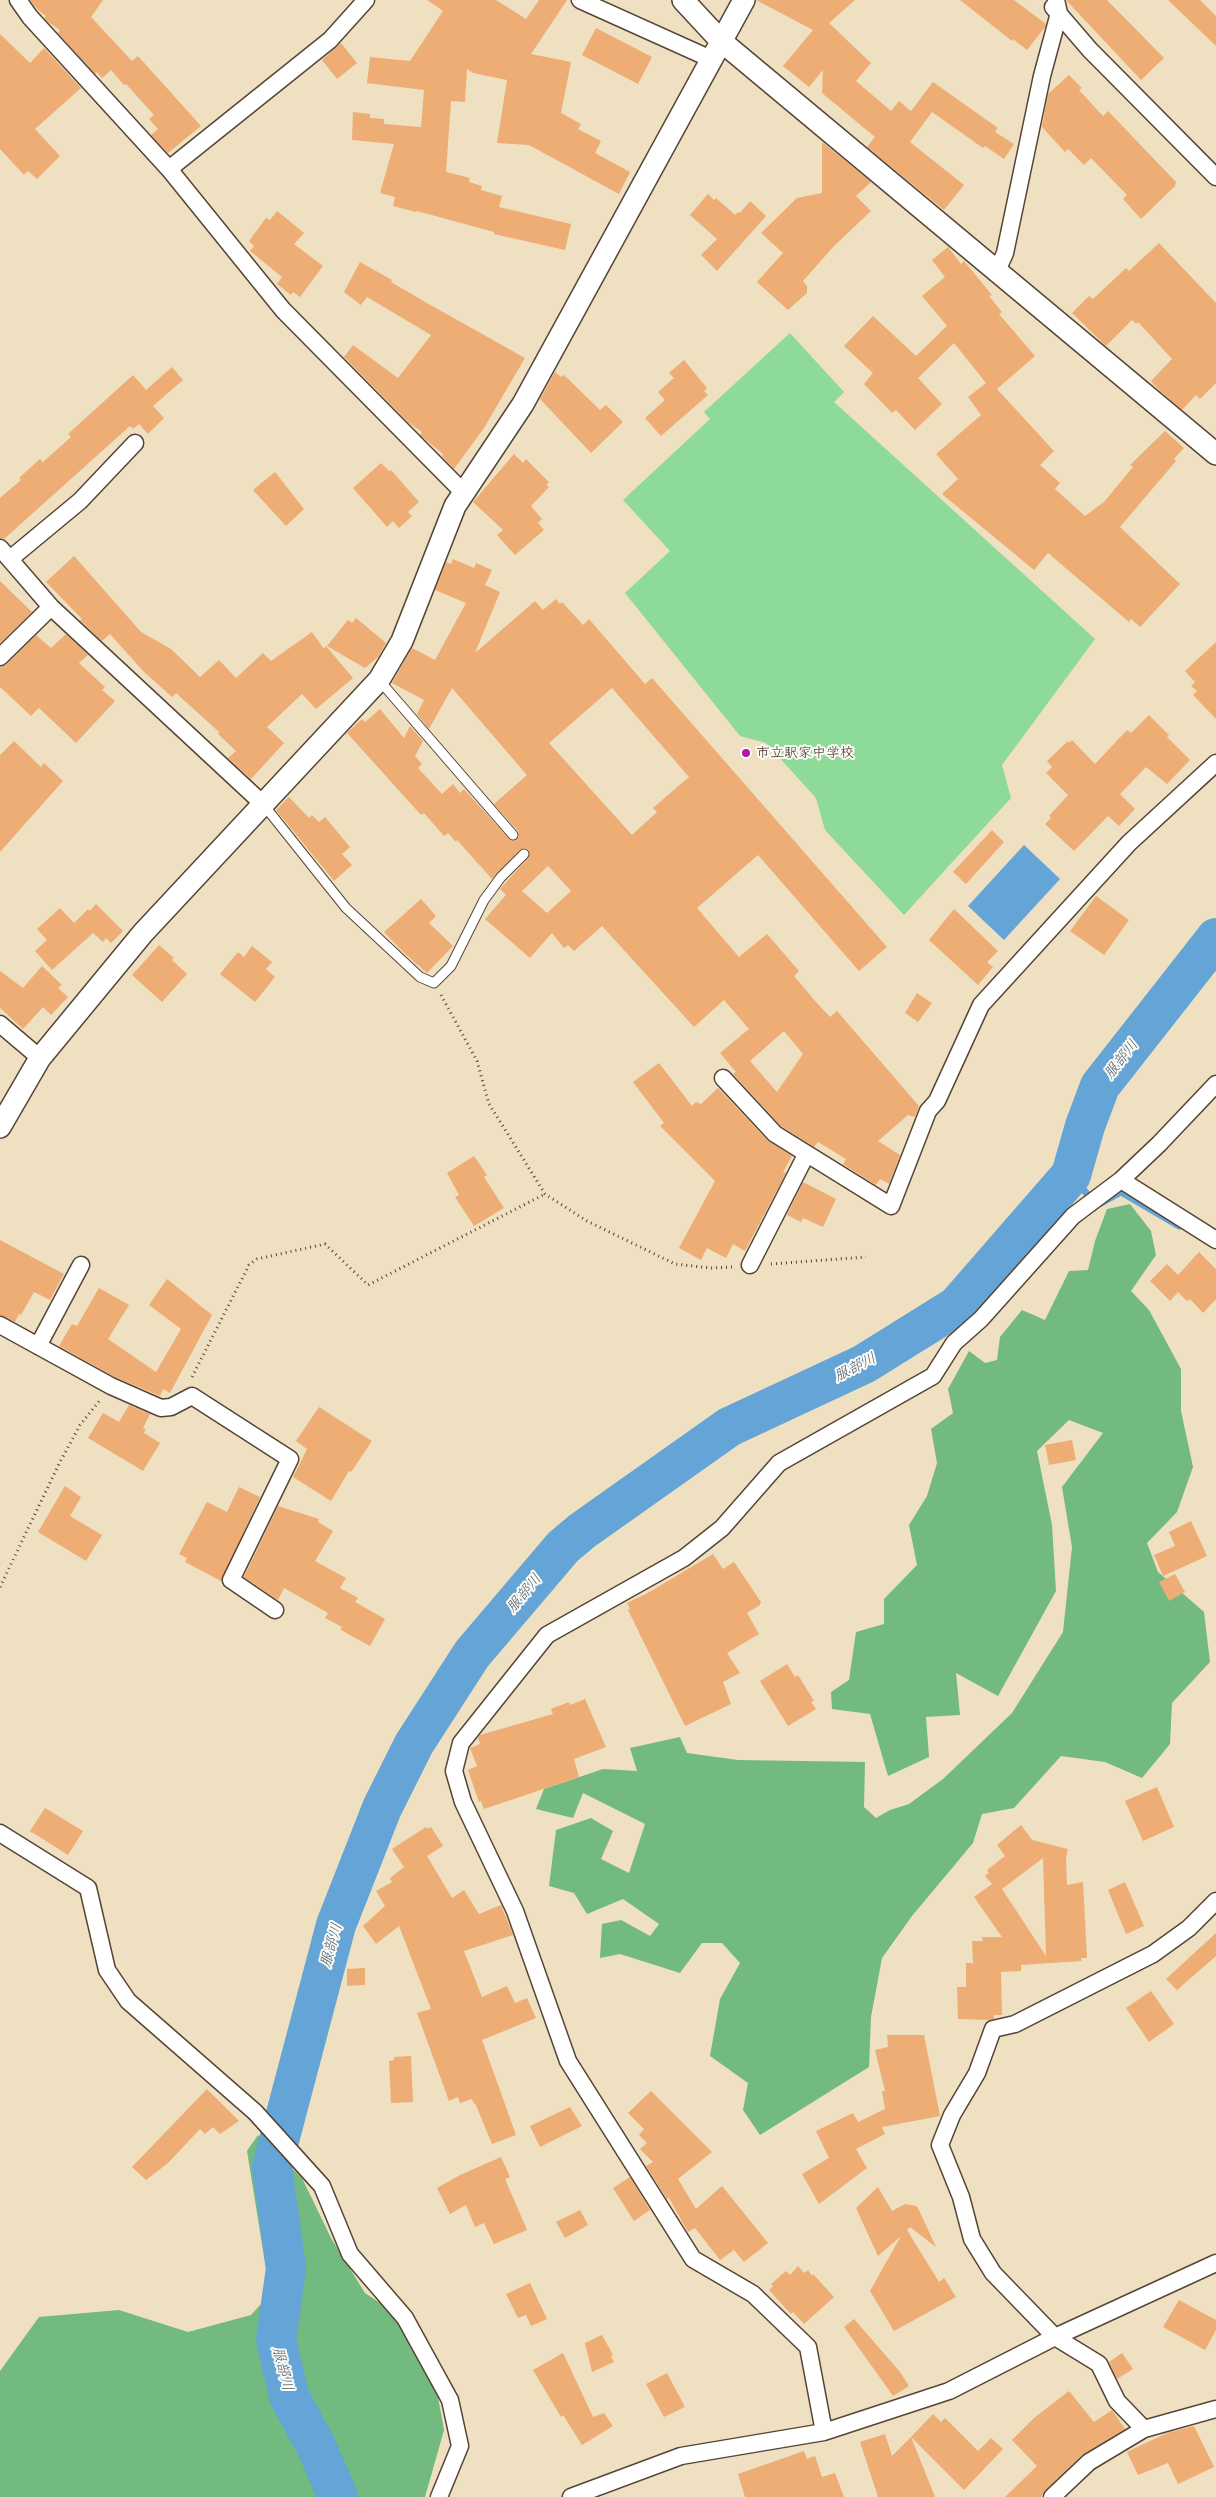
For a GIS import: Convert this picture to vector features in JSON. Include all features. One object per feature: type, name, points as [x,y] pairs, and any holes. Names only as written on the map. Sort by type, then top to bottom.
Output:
[{"type":"street","points":[[18,0],[30,17],[169,169],[283,310],[464,492]]},
{"type":"street","points":[[169,169],[330,40],[366,0]]},
{"type":"street","points":[[580,0],[711,59]]},
{"type":"street","points":[[683,0],[721,41],[1216,454]]},
{"type":"street","points":[[0,1127],[40,1058],[143,933],[379,680],[402,641],[455,506],[523,404],[744,0]]},
{"type":"street","points":[[1048,0],[1057,7],[1090,50],[1216,177]]},
{"type":"street","points":[[997,271],[1005,253],[1057,7]]},
{"type":"street","points":[[135,443],[80,501],[5,553],[50,607],[262,804]]},
{"type":"street","points":[[0,657],[50,607]]},
{"type":"street","points":[[723,1078],[775,1134],[891,1206],[928,1111],[937,1101],[981,1005],[1129,843],[1216,763]]},
{"type":"street","points":[[0,1024],[40,1058]]},
{"type":"street","points":[[824,2432],[808,2347],[753,2294],[693,2259],[568,2061],[515,1911],[462,1802],[454,1771],[461,1743],[547,1635],[684,1558],[722,1528],[779,1462],[933,1376],[954,1343],[981,1319],[1073,1216],[1121,1180],[1159,1144],[1216,1084]]},
{"type":"street","points":[[750,1265],[806,1155]]},
{"type":"street","points":[[1121,1180],[1216,1240]]},
{"type":"street","points":[[38,1346],[81,1266]]},
{"type":"street","points":[[0,1324],[112,1386],[161,1408],[171,1407],[192,1396],[290,1459],[231,1580],[275,1610]]},
{"type":"street","points":[[0,1833],[88,1888],[108,1970],[128,2001],[255,2112],[322,2186],[350,2254],[406,2318],[450,2400],[460,2446],[439,2497]]},
{"type":"street","points":[[1144,2430],[1117,2401],[1098,2364],[1055,2337],[993,2274],[972,2239],[961,2197],[940,2145],[952,2115],[977,2073],[993,2029],[1015,2024],[1153,1954],[1189,1928],[1216,1901]]},
{"type":"street","points":[[573,2496],[681,2456],[824,2432],[949,2391],[1055,2337],[1216,2263]]},
{"type":"street","points":[[1052,2497],[1089,2462],[1144,2430],[1216,2409]]},
{"type":"lane","points":[[379,680],[513,835]]},
{"type":"lane","points":[[262,804],[346,908],[420,977],[434,983],[450,966],[484,900],[501,877],[524,854]]},
{"type":"path","points":[[434,983],[477,1061],[489,1104],[545,1194],[588,1221],[676,1264],[710,1268],[866,1257]]},
{"type":"path","points":[[186,1399],[185,1392],[249,1265],[257,1259],[325,1244],[368,1285],[545,1194]]},
{"type":"path","points":[[0,1587],[80,1425],[112,1386]]},
{"type":"green space","points":[[790,333],[844,392],[834,402],[1095,639],[1002,765],[1011,798],[904,915],[825,830],[816,798],[766,743],[740,736],[625,593],[670,551],[623,500],[710,419],[704,412]]},
{"type":"green space","points":[[1130,1204],[1151,1231],[1156,1255],[1131,1291],[1149,1310],[1181,1369],[1181,1411],[1193,1467],[1177,1512],[1147,1543],[1158,1572],[1204,1612],[1210,1662],[1172,1703],[1170,1744],[1142,1778],[1105,1762],[1061,1756],[1014,1808],[982,1814],[973,1843],[912,1916],[882,1958],[871,2017],[869,2067],[760,2135],[743,2110],[748,2083],[710,2056],[720,1999],[740,1963],[722,1943],[702,1943],[680,1973],[620,1954],[600,1958],[602,1924],[621,1920],[650,1936],[659,1924],[623,1899],[587,1914],[574,1893],[549,1886],[556,1830],[591,1818],[613,1831],[601,1859],[629,1873],[645,1824],[583,1793],[573,1818],[536,1809],[544,1789],[603,1769],[637,1771],[630,1748],[680,1737],[687,1753],[738,1760],[865,1762],[864,1807],[876,1818],[890,1810],[909,1804],[943,1779],[1012,1713],[1063,1632],[1072,1547],[1062,1487],[1103,1433],[1069,1420],[1037,1451],[1052,1525],[1056,1591],[998,1696],[956,1673],[960,1715],[926,1717],[929,1757],[888,1776],[870,1714],[832,1709],[831,1692],[849,1680],[856,1632],[884,1624],[884,1599],[917,1565],[909,1525],[927,1496],[937,1463],[931,1429],[953,1413],[948,1389],[969,1351],[985,1363],[997,1360],[1000,1337],[1022,1310],[1045,1320],[1069,1271],[1088,1270],[1095,1241],[1107,1209]]},
{"type":"green space","points":[[258,2135],[302,2178],[331,2238],[365,2293],[392,2311],[436,2386],[444,2430],[425,2497],[0,2497],[0,2371],[39,2317],[119,2310],[188,2332],[251,2315],[270,2294],[247,2151]]},
{"type":"water","points":[[1024,845],[1060,879],[1004,940],[968,906]]},
{"type":"building","points":[[30,0],[103,0],[91,17],[132,61],[138,56],[201,126],[168,153],[151,135],[158,129],[149,119],[154,115],[111,70],[102,78],[97,72],[95,74],[58,33],[60,30],[44,18],[46,16]]},
{"type":"building","points":[[427,0],[496,0],[526,19],[539,0],[567,0],[531,54],[571,62],[561,113],[581,124],[578,129],[601,141],[595,153],[630,172],[619,194],[529,145],[497,143],[507,80],[473,73],[467,69],[465,102],[451,101],[446,172],[470,178],[469,182],[482,186],[481,190],[502,196],[499,207],[571,224],[565,250],[494,234],[494,232],[393,206],[395,197],[380,193],[394,144],[352,140],[353,112],[370,114],[370,118],[384,119],[384,124],[421,127],[424,90],[367,83],[370,57],[410,61],[443,11]]},
{"type":"building","points":[[756,0],[855,0],[829,23],[871,63],[856,81],[891,111],[899,101],[911,111],[933,82],[998,128],[995,132],[1014,144],[1004,159],[985,146],[983,148],[932,112],[910,142],[964,185],[944,210],[867,147],[875,137],[822,93],[823,70],[809,87],[783,66],[813,30]]},
{"type":"building","points":[[960,0],[1014,0],[1046,24],[1027,50],[1013,39],[1012,41]]},
{"type":"building","points":[[1066,0],[1107,0],[1164,58],[1141,80]]},
{"type":"building","points":[[1168,0],[1200,0],[1216,16],[1216,46]]},
{"type":"building","points":[[596,28],[652,57],[638,84],[582,55]]},
{"type":"building","points":[[0,34],[30,63],[44,48],[81,88],[35,129],[60,156],[37,179],[28,171],[24,175],[0,149]]},
{"type":"building","points":[[341,43],[357,63],[337,79],[322,60]]},
{"type":"building","points":[[1069,75],[1082,88],[1079,90],[1103,116],[1108,111],[1176,182],[1175,186],[1141,219],[1123,199],[1127,195],[1091,158],[1084,165],[1068,149],[1065,152],[1042,127],[1048,94]]},
{"type":"building","points":[[822,142],[871,182],[856,196],[871,211],[834,246],[803,281],[807,286],[807,293],[788,310],[757,282],[783,253],[761,233],[797,198],[822,193]]},
{"type":"building","points":[[708,194],[714,200],[716,198],[735,215],[738,212],[740,213],[750,201],[766,216],[717,271],[701,255],[717,239],[690,215]]},
{"type":"building","points":[[277,211],[304,233],[294,244],[323,266],[300,297],[293,292],[291,295],[277,284],[282,277],[250,251],[254,246],[249,241],[266,218],[270,220]]},
{"type":"building","points":[[1159,243],[1216,303],[1216,383],[1200,399],[1196,395],[1182,410],[1151,381],[1172,359],[1138,322],[1136,324],[1132,320],[1106,346],[1072,313],[1089,296],[1093,299],[1126,268],[1129,271]]},
{"type":"building","points":[[948,247],[961,264],[964,261],[992,295],[989,296],[1002,312],[999,314],[1035,356],[997,389],[1054,451],[1040,465],[1060,483],[1055,489],[1085,516],[1104,502],[1133,467],[1130,465],[1165,431],[1184,448],[1174,459],[1176,461],[1120,527],[1180,584],[1140,627],[1131,619],[1129,622],[1048,553],[1034,570],[942,494],[958,479],[936,454],[981,415],[968,397],[986,383],[954,343],[918,378],[942,404],[915,430],[896,410],[892,413],[864,384],[873,373],[844,346],[873,316],[916,356],[947,326],[922,296],[945,277],[932,260]]},
{"type":"building","points":[[360,262],[427,303],[525,358],[484,428],[454,469],[442,456],[443,454],[420,435],[422,432],[409,423],[344,357],[353,345],[398,378],[431,335],[367,297],[361,305],[344,292]]},
{"type":"building","points":[[684,360],[707,388],[704,391],[708,395],[661,436],[645,418],[665,400],[658,392],[674,378],[669,373]]},
{"type":"building","points":[[172,367],[183,380],[153,406],[164,418],[148,434],[139,424],[133,429],[130,426],[4,539],[0,538],[0,498],[21,480],[19,478],[40,459],[43,462],[71,437],[68,434],[133,375],[146,390]]},
{"type":"building","points":[[555,372],[561,377],[564,375],[600,410],[606,405],[623,422],[591,453],[540,399]]},
{"type":"building","points":[[514,454],[523,463],[526,459],[549,482],[546,485],[549,487],[531,506],[542,519],[538,523],[544,530],[515,555],[497,535],[503,530],[473,502]]},
{"type":"building","points":[[381,463],[389,471],[391,470],[419,502],[408,512],[412,516],[399,528],[393,521],[387,527],[353,488]]},
{"type":"building","points":[[275,472],[304,509],[286,526],[253,490]]},
{"type":"building","points":[[74,556],[141,632],[171,649],[200,677],[219,660],[236,678],[263,653],[271,661],[312,632],[324,649],[326,646],[353,678],[316,709],[302,694],[267,727],[284,743],[251,779],[228,758],[236,751],[218,734],[219,732],[176,693],[172,697],[143,671],[110,634],[102,641],[46,582]]},
{"type":"building","points":[[453,559],[474,568],[476,563],[492,570],[485,585],[500,592],[475,653],[535,601],[543,610],[556,599],[560,604],[562,602],[583,625],[589,619],[645,684],[652,678],[887,947],[859,971],[758,855],[697,908],[739,957],[767,934],[799,971],[794,976],[816,1002],[830,1017],[837,1011],[919,1106],[915,1117],[908,1115],[878,1141],[900,1155],[889,1184],[880,1179],[876,1185],[843,1164],[846,1159],[818,1142],[814,1147],[781,1126],[733,1074],[736,1072],[720,1053],[749,1029],[724,1000],[694,1027],[602,926],[574,951],[568,945],[564,948],[552,933],[530,958],[485,919],[506,895],[500,889],[528,858],[529,850],[525,848],[520,850],[492,879],[457,840],[456,842],[448,833],[444,836],[424,813],[421,815],[347,733],[362,719],[365,722],[380,709],[404,738],[410,726],[423,741],[415,756],[422,764],[418,768],[442,794],[453,784],[460,793],[464,789],[509,839],[515,841],[519,837],[518,831],[494,804],[527,775],[452,688],[429,729],[417,714],[424,700],[392,683],[412,648],[435,660],[466,603],[435,590],[446,562],[451,564]],"holes":[[[612,688],[689,777],[653,808],[657,812],[632,835],[549,743]],[[548,866],[571,891],[547,913],[522,891]],[[784,1031],[803,1054],[777,1092],[750,1061]]]},
{"type":"building","points":[[0,581],[32,612],[0,643]]},
{"type":"building","points":[[356,618],[386,643],[378,657],[365,668],[327,646],[348,620],[352,623]]},
{"type":"building","points":[[66,634],[88,655],[79,663],[105,687],[102,690],[115,701],[76,743],[39,708],[31,716],[0,687],[0,667],[7,664],[36,635],[51,648]]},
{"type":"building","points":[[1216,642],[1216,719],[1193,695],[1197,691],[1191,686],[1195,682],[1185,671]]},
{"type":"building","points":[[1149,715],[1169,735],[1167,737],[1190,760],[1167,784],[1146,767],[1120,794],[1135,809],[1119,826],[1108,816],[1074,851],[1045,824],[1051,818],[1049,816],[1068,795],[1046,773],[1052,767],[1047,761],[1068,741],[1069,743],[1072,740],[1095,764],[1127,730],[1131,733]]},
{"type":"building","points":[[14,741],[41,767],[44,763],[63,781],[0,852],[0,755]]},
{"type":"building","points":[[289,797],[309,818],[312,815],[319,822],[325,817],[350,847],[342,854],[352,865],[334,881],[276,810]]},
{"type":"building","points":[[992,830],[1004,842],[966,884],[953,872]]},
{"type":"building","points":[[1096,896],[1129,920],[1104,955],[1070,931]]},
{"type":"building","points":[[421,899],[436,916],[429,923],[453,946],[427,973],[384,932]]},
{"type":"building","points":[[96,904],[123,931],[111,943],[106,938],[103,942],[93,933],[52,970],[35,951],[47,940],[37,929],[60,908],[74,923]]},
{"type":"building","points":[[954,909],[998,951],[987,962],[993,967],[978,985],[929,940]]},
{"type":"building","points":[[159,945],[174,958],[172,960],[187,974],[162,1002],[132,975]]},
{"type":"building","points":[[252,946],[272,962],[266,969],[275,977],[255,1002],[220,974],[238,952],[244,957]]},
{"type":"building","points":[[42,966],[62,985],[58,988],[68,997],[51,1015],[43,1007],[23,1029],[0,1008],[0,971],[23,988]]},
{"type":"building","points":[[917,993],[932,1003],[918,1022],[905,1013]]},
{"type":"building","points":[[659,1063],[692,1106],[696,1102],[701,1104],[718,1088],[768,1141],[792,1156],[783,1172],[786,1173],[745,1251],[733,1244],[726,1258],[707,1248],[701,1260],[679,1248],[715,1181],[660,1126],[664,1123],[633,1082]]},
{"type":"building","points":[[474,1156],[487,1175],[484,1177],[504,1208],[474,1226],[455,1197],[459,1195],[447,1173]]},
{"type":"building","points":[[803,1182],[836,1199],[823,1227],[803,1218],[801,1222],[787,1215]]},
{"type":"building","points":[[0,1240],[64,1274],[50,1300],[34,1292],[15,1322],[0,1315]]},
{"type":"building","points":[[1199,1252],[1216,1269],[1216,1299],[1203,1313],[1190,1299],[1187,1301],[1178,1292],[1170,1301],[1150,1281],[1167,1264],[1178,1275]]},
{"type":"building","points":[[167,1279],[212,1315],[170,1393],[163,1389],[160,1396],[115,1377],[59,1346],[72,1324],[77,1326],[99,1288],[129,1305],[108,1339],[156,1372],[181,1329],[149,1305]]},
{"type":"building","points":[[129,1405],[150,1414],[143,1428],[146,1429],[144,1433],[160,1443],[143,1471],[88,1438],[103,1413],[119,1422]]},
{"type":"building","points":[[319,1407],[372,1441],[351,1472],[349,1471],[331,1501],[293,1477],[307,1449],[296,1441]]},
{"type":"building","points":[[1072,1440],[1076,1460],[1049,1465],[1045,1445]]},
{"type":"building","points":[[65,1486],[81,1497],[70,1516],[102,1535],[86,1561],[38,1532]]},
{"type":"building","points":[[239,1487],[260,1497],[221,1581],[185,1562],[187,1558],[179,1554],[207,1502],[227,1512]]},
{"type":"building","points":[[278,1506],[319,1519],[318,1522],[333,1531],[315,1561],[346,1578],[340,1588],[358,1598],[355,1602],[385,1619],[370,1646],[325,1618],[328,1613],[284,1588],[278,1600],[244,1577]]},
{"type":"building","points":[[1191,1521],[1207,1556],[1163,1576],[1154,1555],[1175,1546],[1169,1532]]},
{"type":"building","points":[[713,1554],[723,1569],[734,1562],[761,1602],[760,1605],[747,1613],[759,1634],[727,1653],[740,1673],[723,1682],[731,1704],[685,1726],[628,1610],[630,1609],[627,1603],[646,1594]]},
{"type":"building","points":[[1175,1574],[1185,1592],[1169,1601],[1159,1582]]},
{"type":"building","points":[[787,1664],[795,1677],[798,1675],[814,1701],[811,1702],[816,1709],[788,1726],[760,1681]]},
{"type":"building","points":[[585,1699],[606,1747],[574,1759],[579,1777],[484,1809],[481,1801],[479,1802],[468,1770],[477,1766],[470,1748],[480,1744],[478,1738],[480,1735],[553,1714],[551,1709],[569,1702],[570,1705]]},
{"type":"building","points":[[1157,1787],[1174,1827],[1143,1841],[1125,1801]]},
{"type":"building","points":[[45,1808],[83,1831],[68,1855],[30,1831]]},
{"type":"building","points":[[1021,1825],[1032,1840],[1068,1849],[1066,1858],[1067,1885],[1083,1882],[1087,1958],[1081,1958],[1082,1961],[1021,1965],[1021,1971],[1001,1972],[1002,2015],[994,2015],[994,2019],[990,2020],[958,2019],[957,1987],[966,1987],[966,1963],[973,1963],[972,1941],[983,1941],[982,1937],[1002,1937],[974,1897],[992,1884],[985,1876],[989,1873],[987,1870],[1005,1856],[997,1845]],"holes":[[[1043,1858],[1046,1956],[1002,1889]]]},
{"type":"building","points":[[426,1827],[427,1829],[431,1827],[443,1846],[427,1856],[452,1898],[464,1890],[479,1914],[501,1905],[513,1935],[464,1951],[482,1997],[507,1986],[515,2003],[527,1998],[536,2018],[482,2040],[516,2135],[492,2144],[472,2099],[460,2103],[458,2097],[449,2101],[417,2013],[431,2009],[399,1926],[376,1944],[363,1926],[385,1906],[376,1891],[392,1882],[390,1878],[404,1867],[392,1849]]},
{"type":"building","points":[[1125,1882],[1144,1926],[1126,1934],[1108,1890]]},
{"type":"building","points":[[1216,1933],[1216,1956],[1177,1990],[1166,1979]]},
{"type":"building","points":[[365,1968],[365,1985],[347,1986],[347,1969]]},
{"type":"building","points":[[1151,1991],[1174,2024],[1149,2042],[1126,2008]]},
{"type":"building","points":[[887,2035],[924,2035],[940,2116],[882,2127],[885,2134],[856,2149],[867,2168],[819,2204],[802,2174],[829,2158],[816,2131],[853,2113],[858,2122],[885,2109],[882,2091],[885,2091],[875,2050],[888,2047]]},
{"type":"building","points":[[411,2056],[413,2102],[391,2103],[389,2061],[394,2060],[394,2057]]},
{"type":"building","points":[[207,2089],[239,2121],[220,2134],[213,2127],[205,2134],[200,2129],[168,2163],[146,2180],[132,2167]]},
{"type":"building","points":[[651,2091],[712,2152],[678,2179],[696,2209],[722,2186],[768,2243],[744,2262],[734,2250],[720,2260],[695,2228],[688,2232],[669,2198],[667,2199],[646,2166],[653,2162],[640,2149],[647,2143],[639,2135],[644,2129],[628,2113]]},
{"type":"building","points":[[570,2107],[582,2126],[540,2147],[530,2126]]},
{"type":"building","points":[[501,2157],[510,2177],[505,2179],[527,2230],[494,2244],[484,2223],[475,2227],[466,2205],[450,2214],[437,2188],[460,2175]]},
{"type":"building","points":[[630,2177],[650,2210],[634,2221],[613,2188]]},
{"type":"building","points":[[878,2187],[892,2211],[905,2204],[917,2206],[936,2247],[910,2227],[907,2230],[939,2282],[944,2278],[956,2297],[894,2331],[870,2291],[901,2236],[878,2256],[856,2208]]},
{"type":"building","points":[[580,2210],[588,2225],[565,2238],[556,2222]]},
{"type":"building","points":[[798,2266],[804,2273],[808,2270],[812,2276],[813,2274],[834,2297],[804,2324],[793,2312],[791,2314],[769,2290],[773,2286],[771,2284],[786,2271],[790,2275]]},
{"type":"building","points":[[530,2283],[547,2319],[531,2326],[526,2315],[518,2318],[506,2294]]},
{"type":"building","points":[[1179,2300],[1216,2320],[1216,2330],[1205,2350],[1163,2327]]},
{"type":"building","points":[[854,2319],[900,2372],[909,2386],[893,2396],[844,2327]]},
{"type":"building","points":[[602,2335],[613,2355],[611,2356],[614,2362],[592,2372],[585,2343]]},
{"type":"building","points":[[563,2353],[593,2417],[604,2413],[613,2426],[582,2445],[563,2415],[561,2417],[533,2370]]},
{"type":"building","points":[[1122,2353],[1133,2369],[1117,2379],[1109,2362]]},
{"type":"building","points":[[667,2373],[685,2407],[664,2417],[646,2384]]},
{"type":"building","points":[[1069,2391],[1094,2422],[1112,2410],[1125,2429],[1082,2455],[1045,2490],[1041,2497],[1005,2497],[1037,2466],[1012,2440],[1034,2418]]},
{"type":"building","points":[[933,2414],[941,2422],[945,2418],[978,2451],[991,2438],[1003,2449],[964,2490],[911,2437]]},
{"type":"building","points":[[1194,2426],[1214,2467],[1178,2484],[1168,2463],[1138,2475],[1127,2452],[1167,2433]]},
{"type":"building","points":[[885,2434],[892,2456],[911,2437],[935,2497],[878,2497],[860,2442]]},
{"type":"building","points":[[804,2451],[807,2459],[815,2456],[822,2477],[835,2473],[844,2497],[745,2497],[738,2474]]},
{"type":"waterway","name":"服部川","points":[[338,2497],[317,2448],[289,2396],[276,2340],[286,2268],[272,2167],[336,1925],[382,1808],[414,1744],[472,1654],[563,1547],[582,1531],[729,1427],[864,1364],[957,1306],[1071,1175],[1085,1126],[1100,1086],[1216,938]]},
{"type":"waterway","points":[[1071,1175],[1093,1201]]},
{"type":"waterway","points":[[1101,1203],[1121,1192],[1179,1226]]},
{"type":"place","name":"市立駅家中学校","points":[[746,753]]}]
